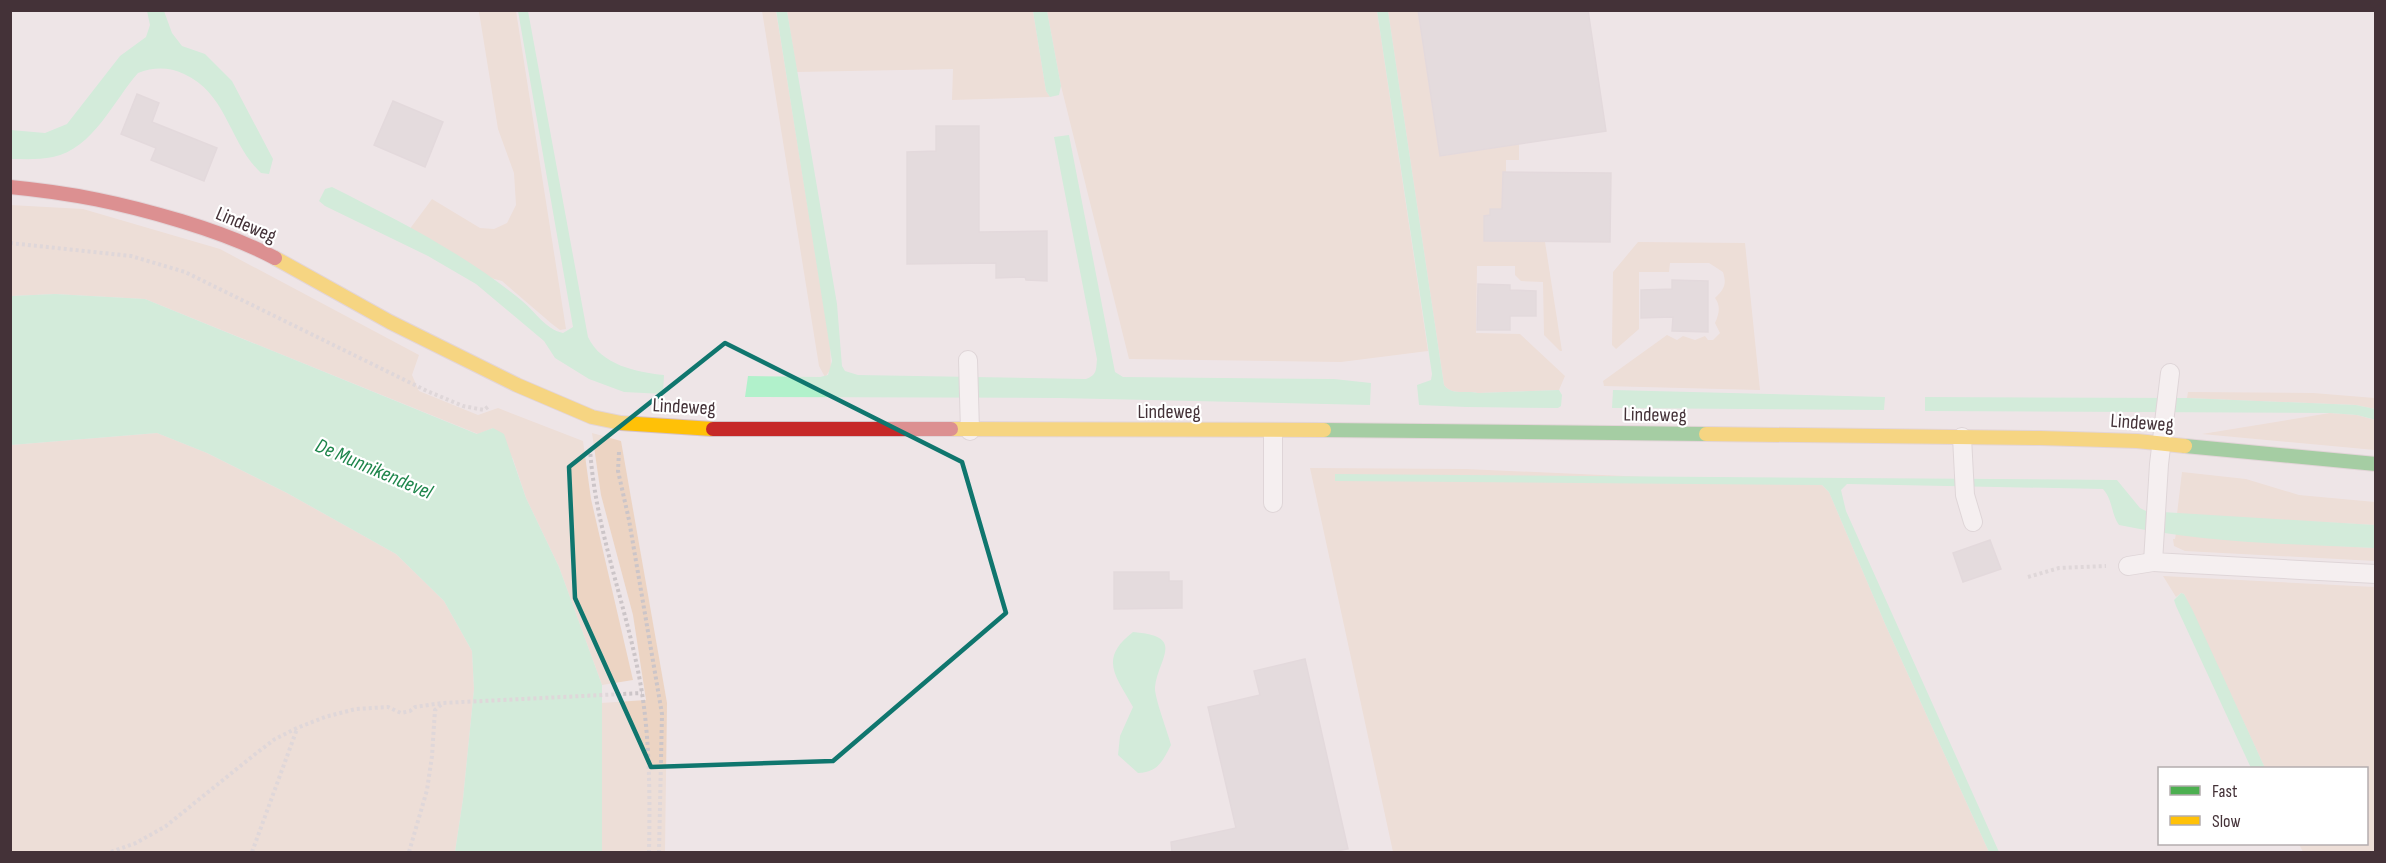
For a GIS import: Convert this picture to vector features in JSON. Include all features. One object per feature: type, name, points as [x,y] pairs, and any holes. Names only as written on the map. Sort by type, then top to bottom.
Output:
[{"type":"main road","name":"Lindeweg","points":[[10,187],[64,192],[124,204],[229,237],[264,252],[390,322],[517,385],[592,417],[621,423],[695,429],[2109,439],[2376,464]]},
{"type":"lane","points":[[968,366],[969,431]]},
{"type":"lane","points":[[2153,562],[2157,488],[2169,380]]},
{"type":"lane","points":[[1273,432],[1273,502]]},
{"type":"lane","points":[[1962,437],[1965,495],[1973,522]]},
{"type":"lane","points":[[2128,567],[2153,562],[2376,574]]},
{"type":"path","points":[[10,243],[131,256],[186,272],[350,354],[454,402],[483,410],[493,402]]},
{"type":"path","points":[[621,423],[618,471],[662,714],[659,852]]},
{"type":"path","points":[[589,446],[596,497],[642,693],[650,801],[649,852]]},
{"type":"path","points":[[2028,577],[2044,571],[2075,566],[2128,567]]},
{"type":"path","points":[[111,852],[136,843],[166,826],[275,739],[325,717],[356,709],[388,707],[401,713],[415,707],[442,703],[642,693]]},
{"type":"path","points":[[409,852],[427,790],[435,710],[442,703]]},
{"type":"path","points":[[252,852],[297,728]]},
{"type":"highlighted area","points":[[725,343],[962,462],[1006,613],[833,761],[651,767],[575,598],[569,467]]},
{"type":"shaded area","points":[[516,11],[566,329],[560,330],[552,324],[502,281],[472,273],[406,234],[432,199],[480,228],[494,229],[507,223],[516,205],[514,173],[498,129],[479,12]]},
{"type":"shaded area","points":[[762,11],[776,11],[830,345],[831,369],[825,377],[819,366]]},
{"type":"shaded area","points":[[787,11],[1033,11],[1046,91],[1050,97],[952,100],[953,69],[797,72]]},
{"type":"shaded area","points":[[1047,11],[1377,11],[1428,351],[1341,362],[1129,359],[1061,86]]},
{"type":"shaded area","points":[[1388,11],[1418,11],[1440,156],[1519,144],[1519,160],[1506,160],[1506,172],[1503,173],[1502,209],[1491,209],[1490,215],[1484,216],[1484,241],[1545,242],[1562,351],[1544,335],[1543,282],[1521,281],[1515,275],[1515,266],[1477,266],[1476,333],[1520,334],[1565,376],[1559,390],[1455,392],[1444,385]]},
{"type":"shaded area","points":[[10,205],[83,209],[220,249],[419,355],[412,375],[419,391],[478,415],[498,408],[583,441],[591,499],[633,680],[602,685],[559,567],[526,498],[513,459],[493,428],[478,434],[145,299],[55,294],[11,296]]},
{"type":"shaded area","points":[[1638,242],[1745,243],[1760,390],[1604,386],[1603,381],[1667,335],[1677,340],[1683,336],[1695,340],[1705,336],[1708,340],[1713,340],[1720,333],[1715,323],[1719,310],[1715,298],[1724,286],[1723,272],[1709,263],[1670,263],[1669,272],[1639,272],[1639,329],[1616,349],[1612,345],[1613,272]]},
{"type":"shaded area","points":[[2188,392],[2313,393],[2375,398],[2375,409],[2356,405],[2187,398]]},
{"type":"shaded area","points":[[2330,413],[2357,415],[2375,420],[2375,450],[2202,434]]},
{"type":"shaded area","points":[[157,433],[207,453],[287,493],[396,554],[444,601],[472,651],[474,689],[463,799],[455,852],[11,852],[11,445]]},
{"type":"shaded area","points":[[592,433],[621,441],[667,703],[665,852],[602,852],[601,703],[646,700],[633,615],[601,495]]},
{"type":"shaded area","points":[[1310,468],[1466,469],[1822,485],[1829,492],[1886,626],[1989,852],[1393,852]]},
{"type":"shaded area","points":[[2182,472],[2246,479],[2299,495],[2375,502],[2375,525],[2177,514]]},
{"type":"shaded area","points":[[2176,533],[2241,541],[2375,548],[2375,561],[2185,551],[2174,546],[2173,539]]},
{"type":"shaded area","points":[[2163,576],[2375,587],[2375,852],[2303,852],[2300,845],[2368,845],[2368,767],[2265,767],[2184,594],[2181,593],[2176,597]]},
{"type":"water","points":[[776,10],[787,11],[837,304],[842,366],[845,371],[858,375],[1086,379],[1094,374],[1097,359],[1054,137],[1069,135],[1115,372],[1123,377],[1334,379],[1371,383],[1370,405],[1059,398],[745,397],[748,376],[820,377],[828,375],[832,361]]},
{"type":"water","points":[[147,11],[164,11],[172,33],[182,46],[205,54],[232,81],[273,159],[269,174],[261,173],[250,161],[210,93],[198,82],[184,74],[161,69],[138,73],[102,122],[80,144],[67,152],[48,158],[11,159],[11,130],[45,133],[67,124],[120,56],[146,37],[150,25]]},
{"type":"water","points":[[518,11],[528,11],[588,337],[594,347],[610,361],[642,372],[664,375],[663,394],[624,392],[589,379],[555,358],[544,341],[476,284],[428,256],[319,201],[325,189],[332,187],[453,252],[521,300],[551,328],[563,333],[573,327]]},
{"type":"water","points":[[1033,11],[1047,11],[1061,86],[1059,95],[1050,97],[1046,91]]},
{"type":"water","points":[[1377,11],[1388,11],[1444,385],[1455,392],[1478,393],[1559,390],[1562,395],[1561,406],[1558,408],[1419,405],[1417,385],[1431,380],[1432,374]]},
{"type":"water","name":"De Munnikendevel","points":[[55,294],[145,299],[477,434],[493,428],[504,434],[526,498],[559,567],[602,685],[602,852],[455,852],[463,799],[474,689],[472,651],[444,601],[396,554],[287,493],[207,453],[157,433],[11,445],[11,296]]},
{"type":"water","points":[[1613,390],[1885,397],[1884,410],[1612,408]]},
{"type":"water","points":[[1925,397],[2187,398],[2356,405],[2375,409],[2376,420],[2357,415],[2330,413],[1925,411]]},
{"type":"water","points":[[1335,474],[2117,480],[2140,508],[2146,511],[2375,525],[2375,548],[2215,539],[2119,525],[2109,498],[2103,489],[1847,484],[1841,490],[1846,511],[1999,852],[1989,852],[1886,626],[1829,492],[1822,485],[1335,481]]},
{"type":"water","points":[[2181,593],[2184,594],[2265,767],[2251,767],[2174,600]]},
{"type":"water","points":[[1133,632],[1150,634],[1160,638],[1164,644],[1164,658],[1157,676],[1155,692],[1171,745],[1159,765],[1150,771],[1138,773],[1118,755],[1120,736],[1133,707],[1116,677],[1113,659],[1122,642]]},
{"type":"building","points":[[1418,10],[1588,10],[1606,131],[1440,156]]},
{"type":"building","points":[[137,94],[159,103],[152,122],[217,148],[204,181],[151,160],[156,148],[121,134]]},
{"type":"building","points":[[393,101],[443,122],[425,167],[374,145]]},
{"type":"building","points":[[936,126],[979,126],[979,232],[1047,231],[1047,281],[1026,280],[1025,277],[996,278],[996,263],[907,264],[907,152],[936,151]]},
{"type":"building","points":[[1503,172],[1611,173],[1610,242],[1484,241],[1484,216],[1490,215],[1490,209],[1502,209]]},
{"type":"building","points":[[1672,280],[1708,281],[1708,332],[1672,331],[1673,317],[1641,318],[1641,290],[1672,289]]},
{"type":"building","points":[[1478,284],[1510,285],[1510,290],[1536,291],[1536,316],[1510,316],[1510,330],[1477,330]]},
{"type":"building","points":[[1990,540],[2001,569],[1963,582],[1953,553]]},
{"type":"building","points":[[1114,572],[1169,572],[1169,581],[1182,581],[1182,608],[1114,609]]},
{"type":"building","points":[[1305,659],[1348,849],[1331,852],[1172,852],[1171,842],[1236,828],[1208,707],[1260,695],[1254,671]]},
{"type":"traffic: fast","points":[[1324,430],[1706,434]]},
{"type":"traffic: fast","points":[[2185,446],[2376,464]]},
{"type":"traffic: slow","points":[[275,258],[390,322],[517,385],[592,417],[621,423],[713,429]]},
{"type":"traffic: slow","points":[[951,429],[1324,430]]},
{"type":"traffic: slow","points":[[1706,434],[2040,438],[2137,441],[2185,446]]},
{"type":"traffic: jam","points":[[10,187],[55,192],[138,209],[217,233],[275,258]]},
{"type":"traffic: jam","points":[[713,429],[951,429]]}]
